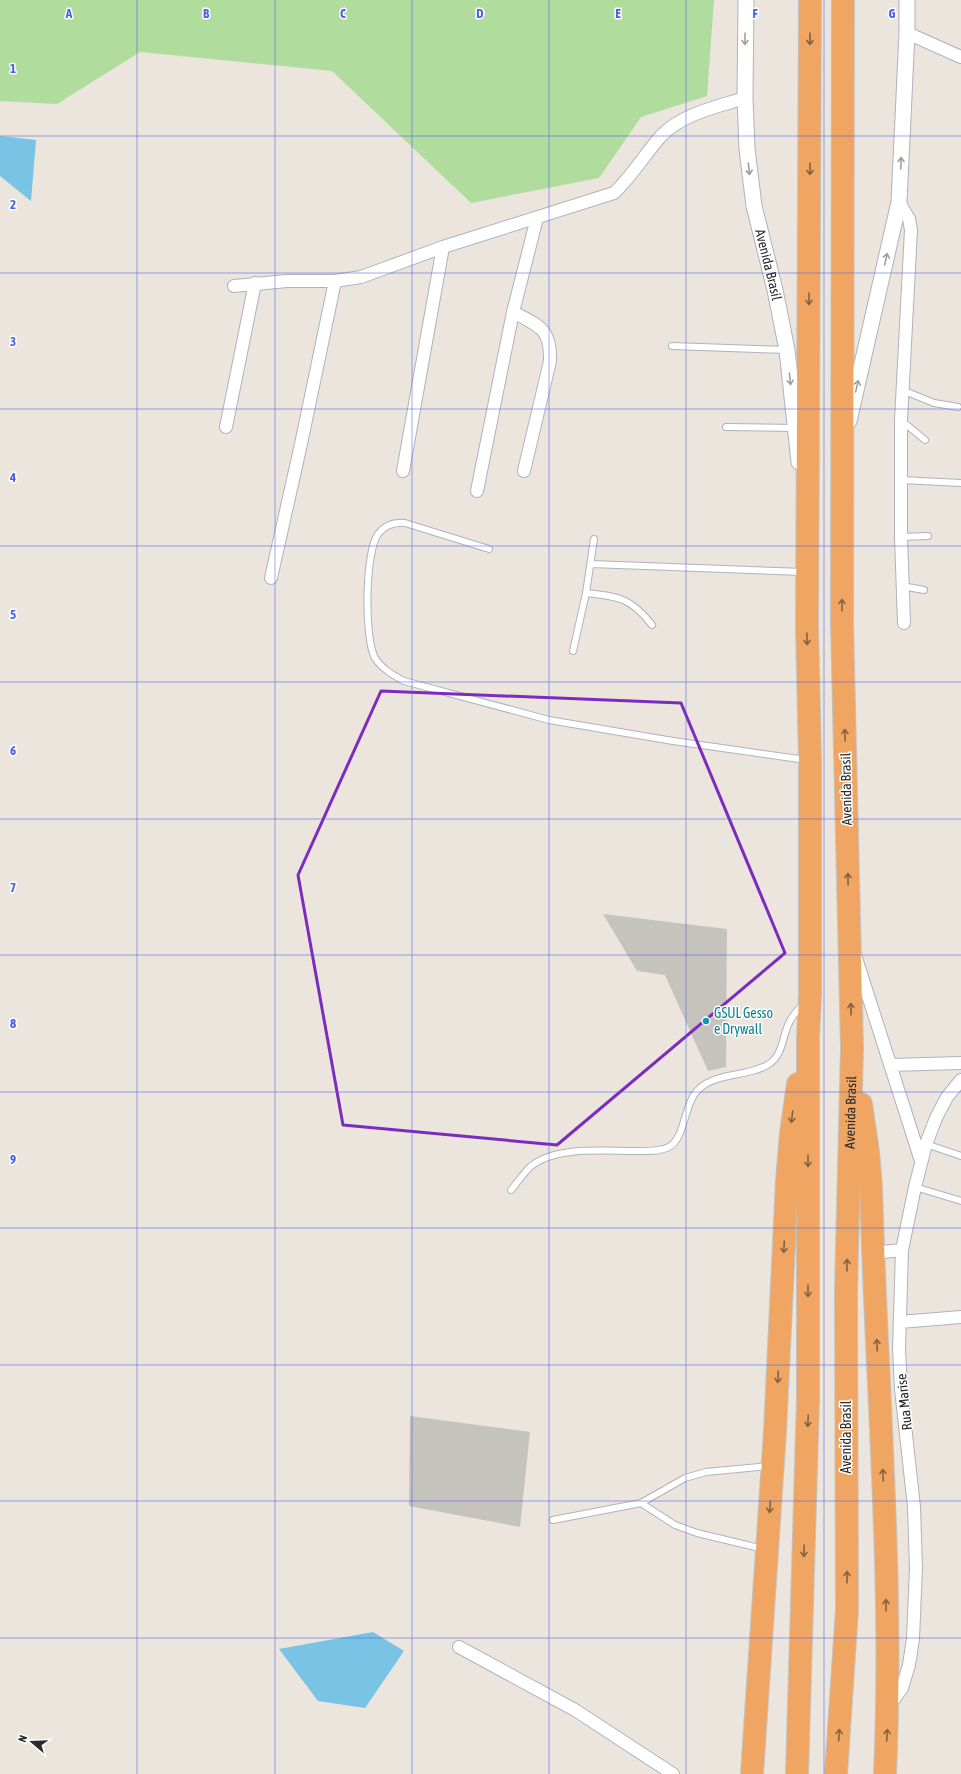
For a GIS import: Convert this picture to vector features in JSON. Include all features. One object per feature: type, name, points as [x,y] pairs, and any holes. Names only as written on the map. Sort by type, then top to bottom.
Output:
[{"type":"highway","name":"Avenida Brasil","points":[[797,1774],[808,1399],[810,760],[807,625],[810,0]]},
{"type":"highway","name":"Avenida Brasil","points":[[836,1774],[847,1609],[846,1290],[852,1048],[842,623],[843,0]]},
{"type":"highway","points":[[752,1774],[773,1466],[790,1133],[794,1102],[808,1038]]},
{"type":"highway","points":[[852,1048],[868,1152],[884,1487],[888,1708],[885,1774]]},
{"type":"street","name":"Avenida Brasil","points":[[746,0],[744,98],[747,149],[754,206],[776,290],[787,350],[808,528]]},
{"type":"street","name":"Avenida Brasil","points":[[842,451],[899,202],[907,33],[907,0]]},
{"type":"street","points":[[907,33],[961,57]]},
{"type":"street","points":[[234,286],[287,281],[335,281],[361,276],[443,247],[614,193],[662,135],[675,125],[698,113],[744,98]]},
{"type":"street","points":[[899,202],[906,211],[911,230],[901,420],[901,537],[904,623]]},
{"type":"street","points":[[477,491],[513,312],[537,218]]},
{"type":"street","points":[[403,471],[443,247]]},
{"type":"street","points":[[271,578],[335,281]]},
{"type":"street","points":[[226,427],[254,283]]},
{"type":"street","points":[[513,312],[531,322],[547,335],[550,346],[550,361],[524,471]]},
{"type":"street","points":[[850,937],[921,1161]]},
{"type":"street","points":[[890,1065],[961,1062]]},
{"type":"street","name":"Rua Marise","points":[[888,1708],[902,1688],[909,1665],[913,1639],[916,1568],[914,1507],[901,1389],[899,1349],[902,1250],[915,1187],[926,1144],[936,1118],[947,1097],[961,1080]]},
{"type":"street","points":[[873,1253],[902,1250]]},
{"type":"street","points":[[900,1322],[961,1317]]},
{"type":"street","points":[[459,1647],[575,1710],[673,1774]]},
{"type":"lane","points":[[672,346],[787,350]]},
{"type":"lane","points":[[902,390],[934,403],[958,407]]},
{"type":"lane","points":[[901,420],[925,440]]},
{"type":"lane","points":[[726,427],[795,428]]},
{"type":"lane","points":[[901,480],[961,483]]},
{"type":"lane","points":[[489,549],[405,523],[395,522],[385,527],[378,534],[374,542],[368,581],[367,620],[370,643],[375,658],[384,669],[404,681],[549,720],[673,741],[810,760]]},
{"type":"lane","points":[[901,537],[928,536]]},
{"type":"lane","points":[[573,651],[586,593],[594,539]]},
{"type":"lane","points":[[591,564],[808,572]]},
{"type":"lane","points":[[902,586],[924,590]]},
{"type":"lane","points":[[586,593],[614,597],[626,601],[640,610],[652,625]]},
{"type":"lane","points":[[511,1190],[531,1167],[544,1159],[558,1154],[587,1151],[641,1151],[669,1147],[674,1144],[679,1134],[688,1106],[698,1089],[706,1083],[756,1070],[769,1064],[776,1057],[782,1047],[790,1021],[810,995]]},
{"type":"lane","points":[[926,1144],[961,1156]]},
{"type":"lane","points":[[915,1187],[961,1201]]},
{"type":"lane","points":[[553,1520],[641,1503],[685,1478],[706,1472],[773,1466]]},
{"type":"lane","points":[[641,1503],[675,1525],[697,1533],[767,1550]]},
{"type":"highlighted area","points":[[381,691],[681,703],[785,953],[557,1145],[343,1125],[298,875]]},
{"type":"green space","points":[[0,0],[714,0],[707,96],[641,117],[599,178],[471,203],[332,71],[140,52],[57,104],[0,101]]},
{"type":"water","points":[[0,136],[36,140],[31,201],[0,176]]},
{"type":"water","points":[[373,1632],[404,1651],[365,1708],[318,1701],[279,1649]]},
{"type":"building","name":"GSUL Gesso e Drywall","points":[[603,914],[727,929],[726,1067],[708,1071],[665,975],[637,971]]},
{"type":"building","points":[[410,1416],[530,1432],[520,1527],[409,1506]]},
{"type":"place","name":"GSUL Gesso e Drywall","points":[[706,1021]]}]
